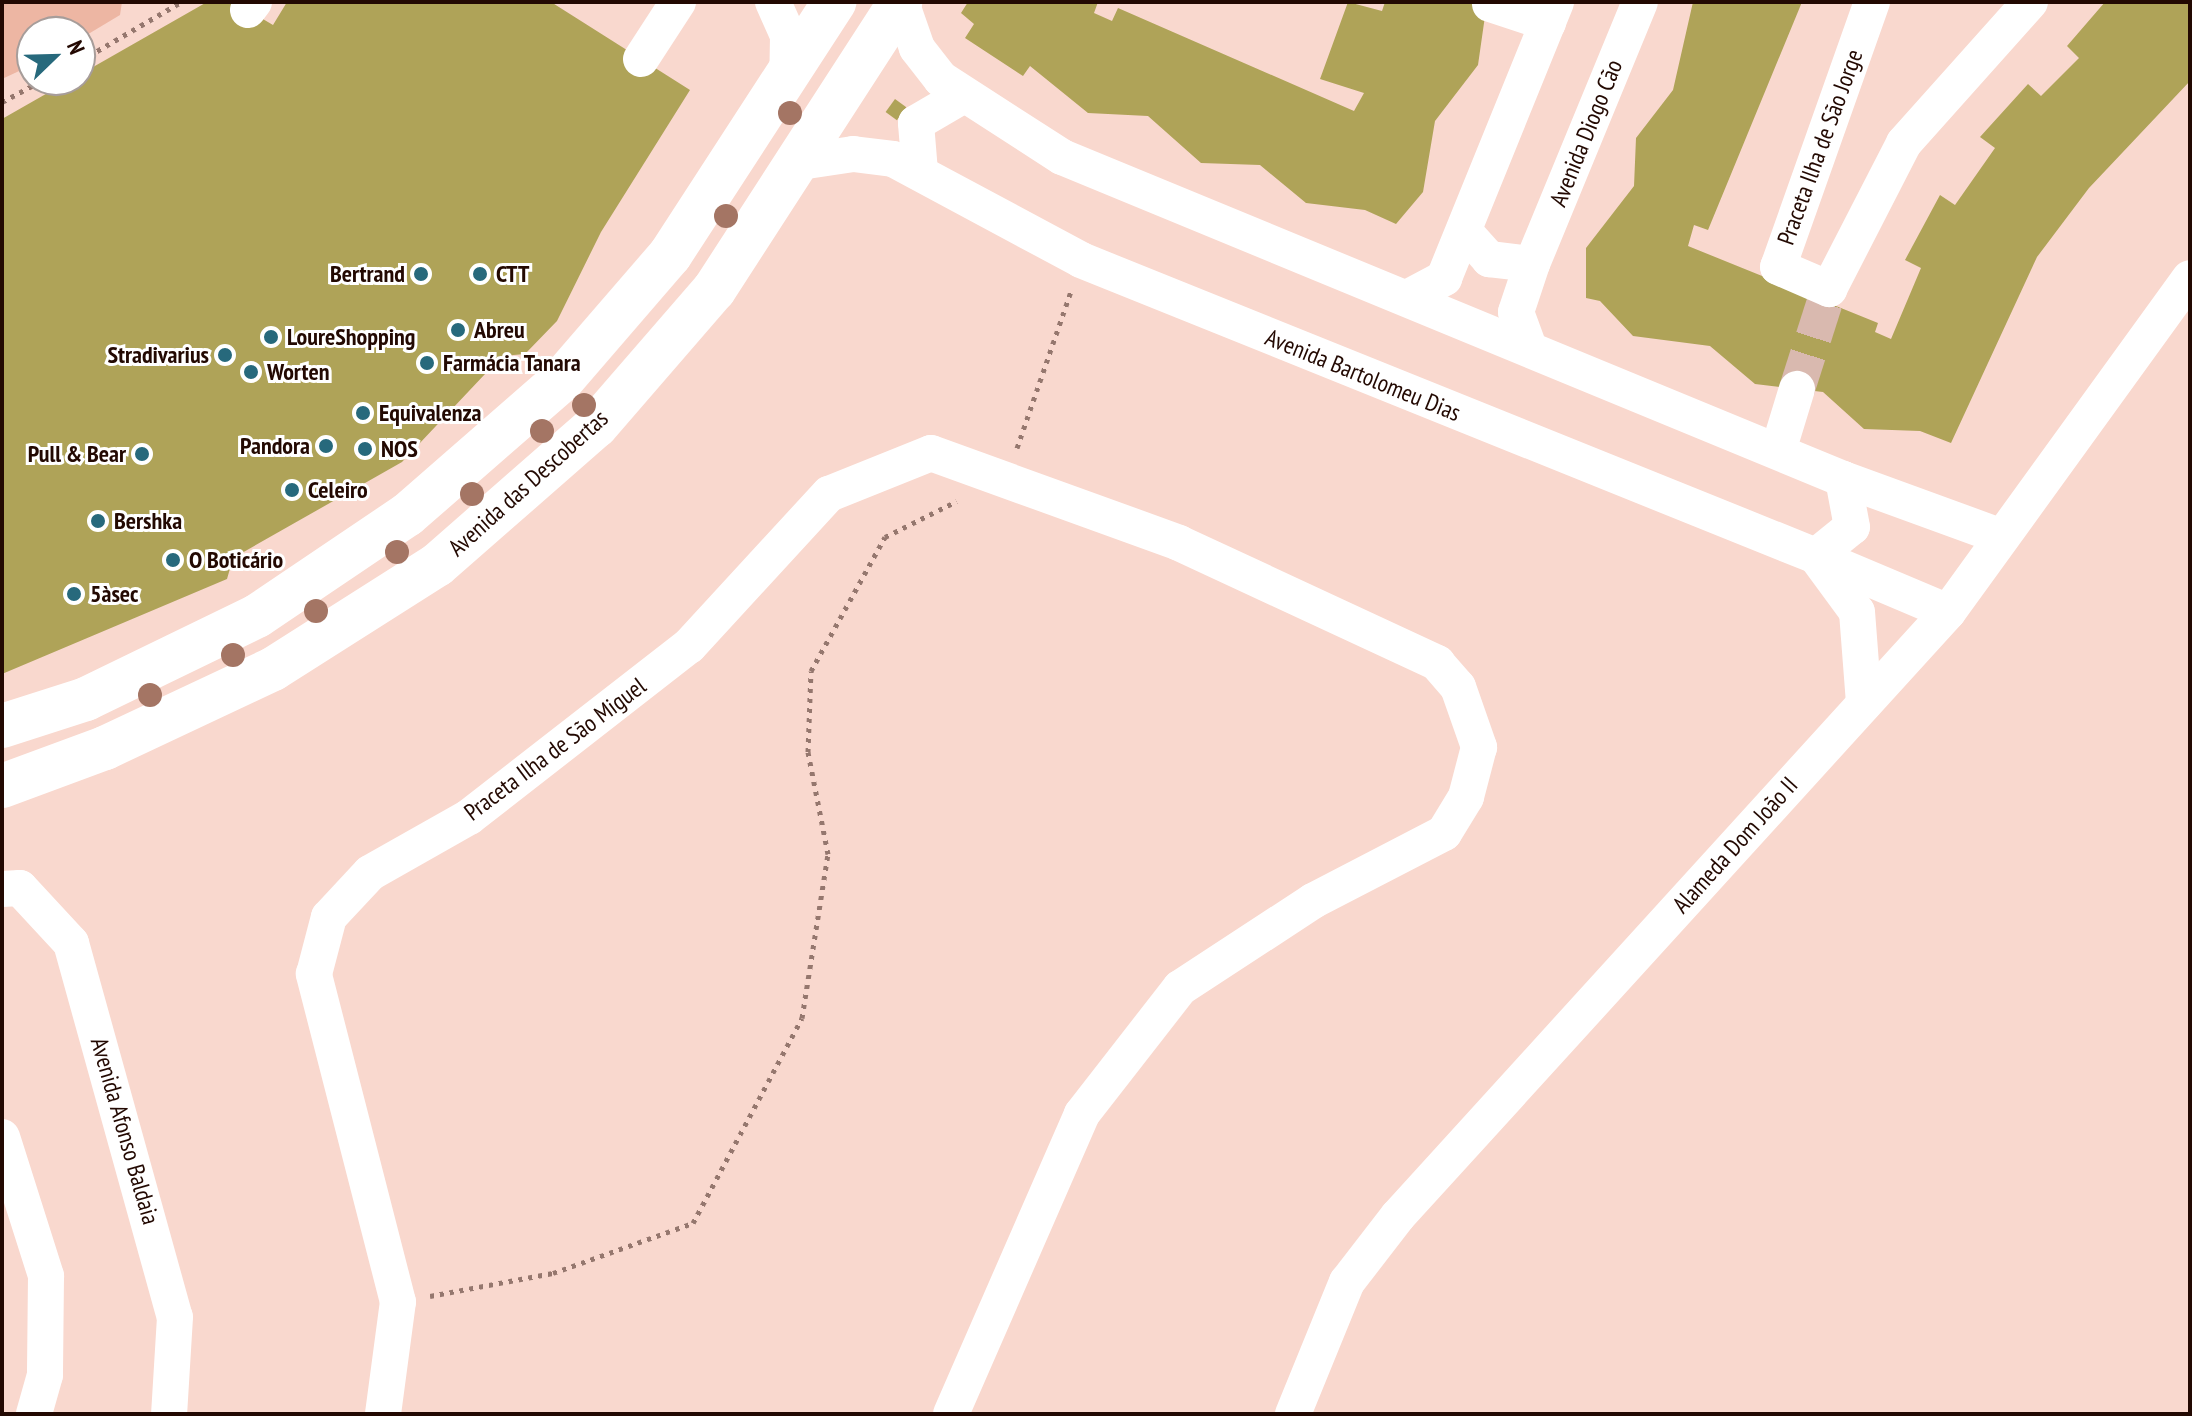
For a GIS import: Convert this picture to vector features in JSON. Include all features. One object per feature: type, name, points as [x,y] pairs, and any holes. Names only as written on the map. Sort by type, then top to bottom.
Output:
[{"type":"main road","points":[[2,726],[86,699],[257,616],[407,515],[562,380],[670,255],[834,2]]},
{"type":"main road","name":"Avenida das Descobertas","points":[[2,786],[105,748],[273,669],[437,565],[596,426],[714,290],[800,162],[900,2]]},
{"type":"street","points":[[652,2],[632,53],[678,2]]},
{"type":"street","points":[[773,2],[788,36],[787,75]]},
{"type":"street","points":[[900,2],[917,48],[964,95],[1062,157],[1528,345],[1843,479],[2002,537]]},
{"type":"street","name":"Avenida Diogo Cão","points":[[1528,345],[1516,312],[1532,264],[1640,2]]},
{"type":"street","name":"Praceta Ilha de São Jorge","points":[[1872,2],[1778,267],[1829,289],[1904,143],[2030,2]]},
{"type":"street","points":[[1409,297],[1444,278],[1552,13],[1490,4]]},
{"type":"street","points":[[920,172],[916,123],[964,95]]},
{"type":"street","name":"Avenida Bartolomeu Dias","points":[[800,162],[853,154],[893,159],[1081,260],[1948,612]]},
{"type":"street","points":[[1464,231],[1489,259],[1532,264]]},
{"type":"street","name":"Alameda Dom João II","points":[[1293,1414],[1347,1282],[1398,1216],[1948,612],[2190,278]]},
{"type":"street","points":[[1778,451],[1797,389]]},
{"type":"street","name":"Praceta Ilha de São Miguel","points":[[383,1414],[398,1302],[314,974],[329,917],[370,873],[469,817],[689,646],[829,494],[931,453],[1006,477],[1179,543],[1437,663],[1458,687],[1479,747],[1466,797],[1444,833],[1313,901],[1170,1001],[1082,1114],[951,1414]]},
{"type":"street","points":[[1843,479],[1852,527],[1816,556],[1857,612],[1864,704]]},
{"type":"street","name":"Avenida Afonso Baldaia","points":[[2,889],[20,888],[71,943],[175,1317],[169,1414]]},
{"type":"street","points":[[2,1137],[46,1276],[45,1375],[34,1414]]},
{"type":"path","points":[[96,52],[181,2]]},
{"type":"path","points":[[398,1302],[553,1273],[693,1223],[802,1018],[828,854],[808,752],[811,671],[885,537],[1006,477],[1081,260]]},
{"type":"shaded area","points":[[2,2],[122,2],[120,15],[96,29],[96,16],[16,16],[16,72],[2,79]]},
{"type":"building","name":"LoureShopping","points":[[207,2],[234,2],[273,25],[287,2],[551,2],[690,90],[601,232],[557,321],[525,354],[502,356],[402,462],[233,558],[227,579],[2,674],[2,119],[42,96],[96,96],[96,65]]},
{"type":"building","points":[[968,2],[1098,2],[1094,13],[1112,21],[1118,8],[1354,111],[1364,93],[1320,79],[1348,2],[1382,11],[1385,2],[1487,2],[1478,65],[1435,121],[1423,192],[1396,224],[1365,210],[1306,203],[1260,165],[1201,163],[1148,116],[1088,113],[1030,66],[1023,76],[965,38],[974,24],[961,13]]},
{"type":"building","points":[[1693,2],[1802,2],[1708,230],[1694,225],[1688,246],[1878,323],[1875,332],[1891,339],[1921,268],[1905,260],[1940,195],[1955,205],[1995,148],[1980,137],[2028,84],[2041,96],[2079,58],[2067,46],[2105,2],[2190,2],[2190,81],[2089,188],[2037,257],[1951,443],[1920,431],[1864,429],[1823,392],[1755,384],[1710,346],[1633,336],[1600,301],[1586,298],[1586,248],[1634,186],[1636,138],[1673,90]]},
{"type":"building","points":[[895,99],[906,107],[897,120],[886,112]]},
{"type":"tunnel","points":[[1797,389],[1829,289]]},
{"type":"place","name":"Bertrand","points":[[421,274]]},
{"type":"place","name":"CTT","points":[[480,274]]},
{"type":"place","name":"Abreu","points":[[458,330]]},
{"type":"place","name":"LoureShopping","points":[[271,337]]},
{"type":"place","name":"Stradivarius","points":[[225,355]]},
{"type":"place","name":"Farmácia Tanara","points":[[427,363]]},
{"type":"place","name":"Worten","points":[[251,372]]},
{"type":"place","name":"Equivalenza","points":[[363,413]]},
{"type":"place","name":"Pandora","points":[[326,446]]},
{"type":"place","name":"NOS","points":[[365,449]]},
{"type":"place","name":"Pull & Bear","points":[[142,454]]},
{"type":"place","name":"Celeiro","points":[[292,490]]},
{"type":"place","name":"Bershka","points":[[98,521]]},
{"type":"place","name":"O Boticário","points":[[173,560]]},
{"type":"place","name":"5àsec","points":[[74,594]]}]
